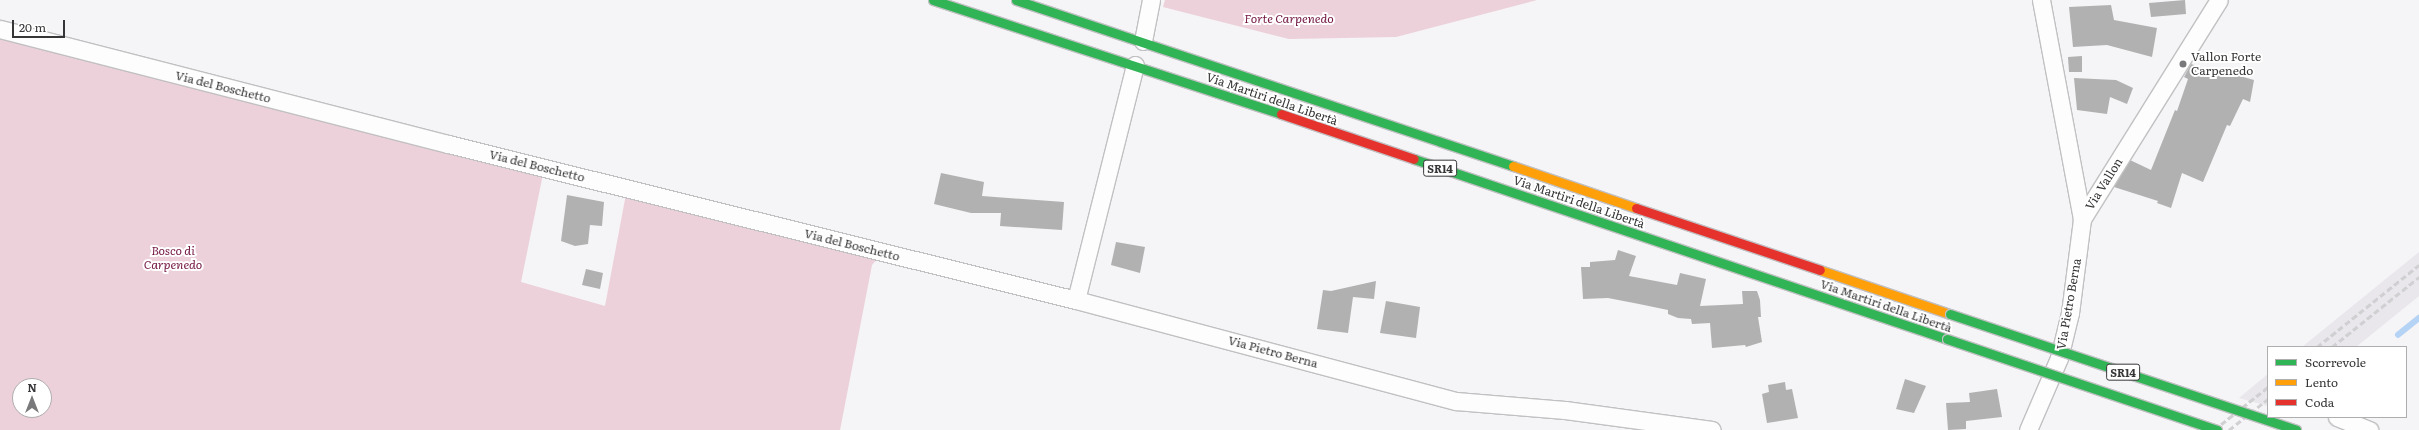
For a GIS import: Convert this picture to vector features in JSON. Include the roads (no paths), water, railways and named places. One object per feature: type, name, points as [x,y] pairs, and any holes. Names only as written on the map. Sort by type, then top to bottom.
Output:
[{"type":"main road","name":"Via Martiri della Libertà","points":[[933,0],[1135,65],[2217,430]]},
{"type":"main road","name":"Via Martiri della Libertà","points":[[1016,0],[1143,41],[2296,430]]},
{"type":"street","points":[[1143,41],[1151,0]]},
{"type":"street","name":"Via Vallon","points":[[2041,0],[2082,219]]},
{"type":"street","name":"Via Vallon","points":[[2082,219],[2219,0]]},
{"type":"street","name":"Via del Boschetto","points":[[0,29],[432,140],[1076,300]]},
{"type":"street","points":[[1076,300],[1135,65]]},
{"type":"street","name":"Via Pietro Berna","points":[[2028,430],[2059,358],[2070,313],[2082,219]]},
{"type":"street","name":"Via Pietro Berna","points":[[1076,300],[1456,401],[1565,410],[1712,430]]},
{"type":"street","points":[[2270,430],[2285,418]]},
{"type":"street","points":[[2340,418],[2370,430]]},
{"type":"waterway","points":[[2398,335],[2419,318]]},
{"type":"railway","points":[[2318,346],[2419,265]]},
{"type":"railway","points":[[2333,346],[2419,277]]},
{"type":"railway","points":[[2214,430],[2267,388]]},
{"type":"railway","points":[[2229,430],[2267,400]]},
{"type":"place","name":"Vallon Forte Carpenedo","points":[[2183,64]]},
{"type":"park label","name":"Forte Carpenedo","points":[[1289,19]]},
{"type":"park label","name":"Bosco di Carpenedo","points":[[173,258]]}]
